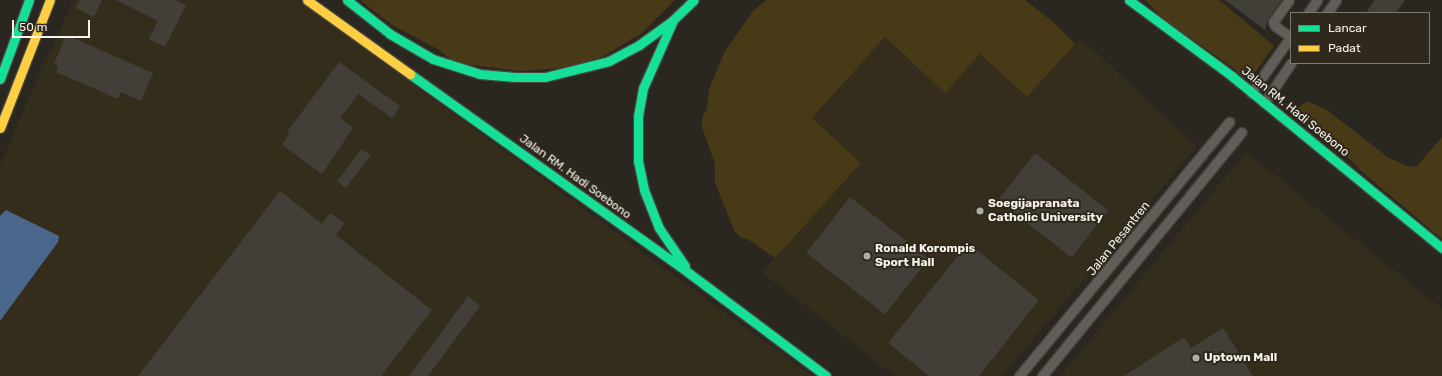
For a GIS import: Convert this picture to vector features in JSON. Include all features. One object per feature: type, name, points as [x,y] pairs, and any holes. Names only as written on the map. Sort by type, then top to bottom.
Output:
[{"type":"main road","points":[[0,79],[29,0]]},
{"type":"main road","points":[[0,128],[50,0]]},
{"type":"main road","name":"Jalan RM. Hadi Soebono","points":[[307,0],[689,273],[826,376]]},
{"type":"main road","points":[[347,0],[390,34],[433,59],[480,74],[515,77],[545,77],[581,70],[609,60],[640,45],[672,22],[694,0]]},
{"type":"main road","name":"Jalan RM. Hadi Soebono","points":[[1129,0],[1264,103],[1442,248]]},
{"type":"main road","points":[[672,22],[643,88],[638,116],[638,161],[644,190],[659,228],[689,273]]},
{"type":"street","points":[[1290,0],[1273,22],[1275,26],[1290,36]]},
{"type":"street","points":[[1309,12],[1317,0]]},
{"type":"street","points":[[1328,12],[1336,0]]},
{"type":"street","points":[[1251,93],[1290,38]]},
{"type":"street","points":[[1264,103],[1290,64]]},
{"type":"street","name":"Jalan Pesantren","points":[[1032,376],[1022,373],[1230,122]]},
{"type":"street","points":[[1042,376],[1242,132]]},
{"type":"shaded area","points":[[74,0],[298,0],[812,376],[0,376],[0,166],[37,78]]},
{"type":"shaded area","points":[[360,0],[675,0],[642,33],[604,56],[577,67],[521,71],[456,63],[439,50],[392,25]]},
{"type":"shaded area","points":[[767,0],[1025,0],[1053,22],[1075,44],[1027,97],[980,54],[945,93],[885,37],[812,118],[861,163],[775,258],[749,240],[740,237],[734,230],[715,183],[715,164],[702,127],[702,117],[707,109],[709,89],[725,51],[754,10]]},
{"type":"shaded area","points":[[1145,0],[1219,0],[1274,46],[1254,74],[1243,78],[1232,67],[1166,21]]},
{"type":"shaded area","name":"Soegijapranata Catholic University","points":[[885,37],[945,93],[980,54],[1027,97],[1080,38],[1197,146],[1002,376],[895,376],[762,272],[861,163],[812,118]]},
{"type":"shaded area","points":[[1307,101],[1327,110],[1389,158],[1407,166],[1416,167],[1442,137],[1442,239],[1360,170],[1339,148],[1308,129],[1296,109]]},
{"type":"shaded area","points":[[1246,152],[1442,309],[1442,376],[1060,376]]},
{"type":"water","points":[[6,210],[59,236],[58,242],[0,321],[0,216]]},
{"type":"building","points":[[80,0],[102,0],[94,17],[76,8]]},
{"type":"building","points":[[116,0],[175,0],[186,5],[165,47],[149,39],[158,21]]},
{"type":"building","points":[[1225,0],[1282,0],[1268,19],[1265,30]]},
{"type":"building","points":[[1374,0],[1405,0],[1397,12],[1367,12]]},
{"type":"building","points":[[66,35],[153,73],[141,101],[121,92],[118,99],[56,72],[58,66],[54,64]]},
{"type":"building","points":[[339,62],[400,106],[392,118],[358,94],[340,118],[353,128],[322,174],[282,145],[289,134],[287,132]]},
{"type":"building","points":[[362,149],[371,156],[345,188],[337,181]]},
{"type":"building","points":[[1035,153],[1108,210],[1071,258],[998,200]]},
{"type":"building","points":[[280,191],[322,224],[330,213],[345,223],[336,235],[432,310],[381,376],[138,376]]},
{"type":"building","name":"Ronald Korompis Sport Hall","points":[[850,197],[929,259],[885,315],[806,253]]},
{"type":"building","points":[[968,243],[1039,300],[979,376],[929,376],[888,343]]},
{"type":"building","points":[[468,296],[480,306],[428,376],[409,376]]},
{"type":"building","name":"Uptown Mall","points":[[1223,328],[1253,376],[1124,376],[1184,337],[1191,348]]},
{"type":"traffic: fast","points":[[0,79],[29,0]]},
{"type":"traffic: fast","points":[[347,0],[390,34],[433,59],[480,74],[515,77],[545,77],[609,61],[639,45],[672,21],[694,0]]},
{"type":"traffic: fast","points":[[1129,0],[1233,77],[1442,248]]},
{"type":"traffic: fast","points":[[672,23],[643,88],[638,116],[638,161],[644,190],[659,228],[685,266]]},
{"type":"traffic: fast","points":[[410,74],[689,273],[826,376]]},
{"type":"traffic: slow","points":[[0,128],[50,0]]},
{"type":"traffic: slow","points":[[307,0],[410,74]]},
{"type":"place","name":"Soegijapranata Catholic University","points":[[980,211]]},
{"type":"place","name":"Ronald Korompis Sport Hall","points":[[867,256]]},
{"type":"place","name":"Uptown Mall","points":[[1196,358]]}]
